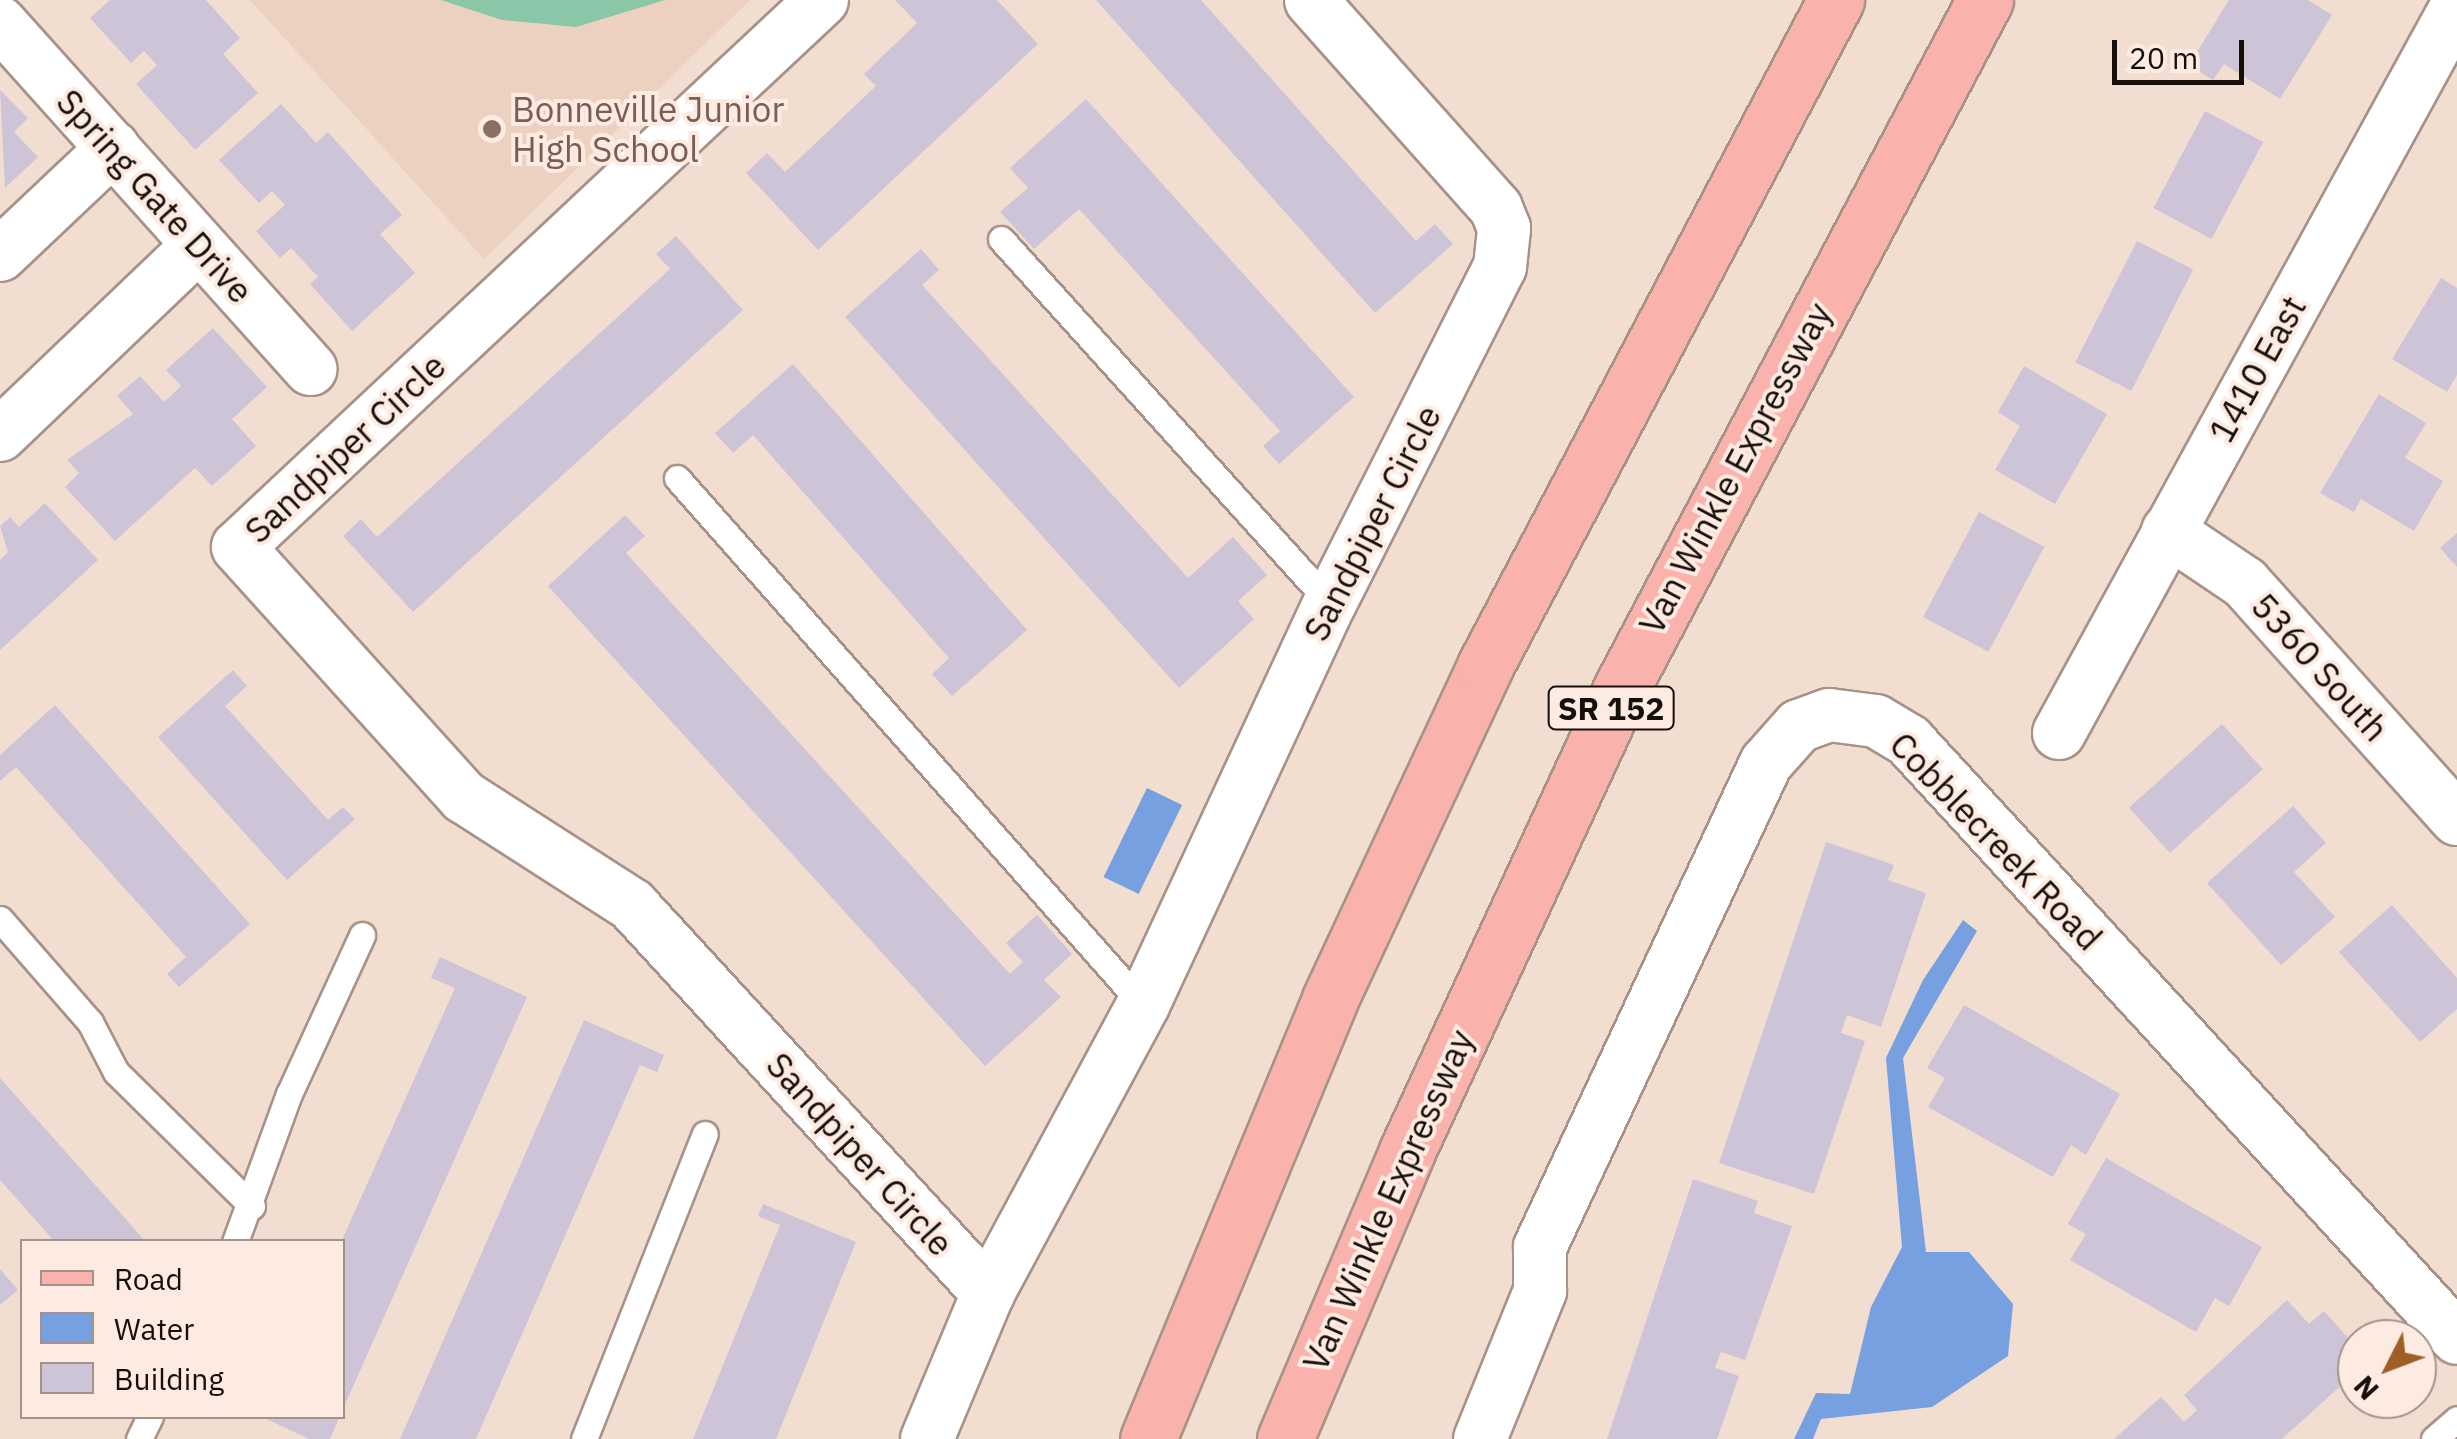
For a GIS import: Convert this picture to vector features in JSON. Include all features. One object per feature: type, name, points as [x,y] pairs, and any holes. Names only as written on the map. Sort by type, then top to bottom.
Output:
[{"type":"main road","points":[[1148,1439],[1330,999],[1485,666],[1836,0]]},
{"type":"main road","name":"Van Winkle Expressway","points":[[1285,1439],[1422,1116],[1622,687],[1984,0]]},
{"type":"street","name":"Sandpiper Circle","points":[[822,0],[238,547],[464,797],[632,905],[988,1293],[1143,1005],[1330,604],[1505,248],[1496,208],[1311,0]]},
{"type":"street","name":"1410 East","points":[[2059,733],[2457,6]]},
{"type":"street","name":"Spring Gate Drive","points":[[0,23],[310,369]]},
{"type":"street","points":[[0,255],[112,148]]},
{"type":"street","points":[[6,417],[199,245]]},
{"type":"street","name":"5360 South","points":[[2168,531],[2244,584],[2457,820]]},
{"type":"street","name":"Cobblecreek Road","points":[[1480,1439],[1540,1292],[1540,1247],[1766,762],[1799,726],[1829,716],[1876,720],[1909,742],[2457,1338]]},
{"type":"street","points":[[927,1439],[988,1293]]},
{"type":"lane","points":[[1001,240],[1330,604]]},
{"type":"lane","points":[[677,478],[1143,1005]]},
{"type":"lane","points":[[0,919],[90,1022],[116,1072],[252,1206]]},
{"type":"lane","points":[[236,1239],[252,1206],[289,1094],[362,935]]},
{"type":"lane","points":[[584,1439],[705,1134]]},
{"type":"lane","points":[[2434,1439],[2457,1419]]},
{"type":"shaded area","name":"Bonneville Junior High School","points":[[250,0],[750,0],[484,259]]},
{"type":"green space","points":[[441,0],[665,0],[576,27],[502,20]]},
{"type":"water","points":[[1147,788],[1182,805],[1139,894],[1104,877]]},
{"type":"water","points":[[1963,920],[1977,931],[1903,1058],[1926,1252],[1969,1252],[2013,1304],[2008,1356],[1932,1407],[1821,1419],[1813,1439],[1794,1439],[1816,1393],[1850,1394],[1871,1307],[1902,1247],[1886,1058],[1923,980]]},
{"type":"building","points":[[110,0],[206,0],[240,38],[223,54],[258,93],[195,150],[136,84],[157,65],[144,51],[131,63],[90,18]]},
{"type":"building","points":[[895,0],[997,0],[1038,44],[818,250],[746,173],[767,153],[785,172],[876,86],[864,74],[917,23]]},
{"type":"building","points":[[1096,0],[1201,0],[1416,241],[1435,224],[1453,244],[1375,313]]},
{"type":"building","points":[[2229,0],[2308,0],[2332,15],[2280,99],[2224,64],[2213,80],[2189,65]]},
{"type":"building","points":[[0,90],[28,118],[14,132],[38,157],[5,188]]},
{"type":"building","points":[[1086,99],[1354,397],[1279,464],[1263,446],[1280,431],[1079,209],[1034,249],[1000,212],[1028,188],[1010,168]]},
{"type":"building","points":[[281,104],[316,143],[328,132],[402,215],[380,234],[415,273],[352,331],[310,284],[318,277],[291,248],[280,258],[256,231],[285,205],[272,191],[259,203],[219,160]]},
{"type":"building","points":[[2205,111],[2263,142],[2212,239],[2153,208]]},
{"type":"building","points":[[676,236],[743,310],[413,612],[343,536],[361,519],[377,537],[670,269],[656,254]]},
{"type":"building","points":[[2137,241],[2193,270],[2131,391],[2075,362]]},
{"type":"building","points":[[921,249],[939,270],[922,285],[1188,578],[1233,537],[1267,575],[1238,601],[1254,619],[1179,688],[845,317]]},
{"type":"building","points":[[2441,278],[2457,288],[2457,375],[2447,392],[2392,359]]},
{"type":"building","points":[[213,328],[267,387],[232,419],[256,446],[212,486],[195,468],[115,541],[65,487],[79,473],[67,460],[133,414],[117,396],[140,376],[164,402],[181,386],[166,370]]},
{"type":"building","points":[[793,364],[1027,630],[952,696],[932,674],[949,658],[753,435],[733,453],[715,433]]},
{"type":"building","points":[[2024,366],[2107,414],[2055,504],[1995,470],[2020,426],[1998,412]]},
{"type":"building","points":[[2379,394],[2426,423],[2405,458],[2443,481],[2414,531],[2361,499],[2354,512],[2320,493]]},
{"type":"building","points":[[45,503],[98,560],[0,650],[0,560],[8,552],[0,526],[10,517],[19,527]]},
{"type":"building","points":[[1979,512],[2044,547],[1988,652],[1923,617]]},
{"type":"building","points":[[625,515],[645,536],[626,553],[1010,974],[1023,962],[1006,943],[1037,915],[1072,954],[1044,980],[1061,997],[985,1066],[548,586]]},
{"type":"building","points":[[2457,533],[2457,567],[2440,548]]},
{"type":"building","points":[[233,670],[247,686],[225,706],[328,820],[343,807],[355,819],[287,880],[158,737]]},
{"type":"building","points":[[55,705],[250,924],[179,987],[167,974],[186,957],[16,767],[0,781],[0,755]]},
{"type":"building","points":[[2222,724],[2263,769],[2170,853],[2129,808]]},
{"type":"building","points":[[2293,806],[2326,843],[2294,872],[2335,917],[2281,965],[2207,883]]},
{"type":"building","points":[[1826,842],[1894,865],[1888,880],[1926,893],[1881,1027],[1847,1015],[1841,1033],[1865,1041],[1814,1194],[1719,1163]]},
{"type":"building","points":[[2392,905],[2457,978],[2457,1009],[2420,1042],[2339,952]]},
{"type":"building","points":[[440,957],[527,997],[345,1404],[342,1239],[455,988],[431,978]]},
{"type":"building","points":[[1964,1005],[2120,1094],[2086,1155],[2071,1145],[2053,1177],[1928,1107],[1945,1078],[1927,1068]]},
{"type":"building","points":[[584,1020],[664,1055],[657,1072],[640,1065],[476,1439],[400,1439]]},
{"type":"building","points":[[0,1078],[143,1239],[52,1239],[0,1180]]},
{"type":"building","points":[[2106,1158],[2262,1247],[2229,1306],[2215,1298],[2196,1332],[2070,1260],[2086,1234],[2068,1224]]},
{"type":"building","points":[[1693,1179],[1758,1201],[1754,1213],[1792,1226],[1745,1360],[1721,1352],[1715,1368],[1739,1376],[1717,1439],[1607,1439]]},
{"type":"building","points":[[763,1204],[856,1242],[776,1439],[693,1439],[780,1225],[758,1216]]},
{"type":"building","points":[[0,1269],[18,1290],[0,1305]]},
{"type":"building","points":[[2287,1300],[2309,1324],[2324,1311],[2337,1326],[2337,1389],[2282,1439],[2114,1439],[2161,1397],[2184,1422],[2197,1410],[2184,1395]]},
{"type":"building","points":[[266,1419],[339,1419],[330,1439],[309,1439]]},
{"type":"place","name":"Bonneville Junior High School","points":[[492,129]]}]
